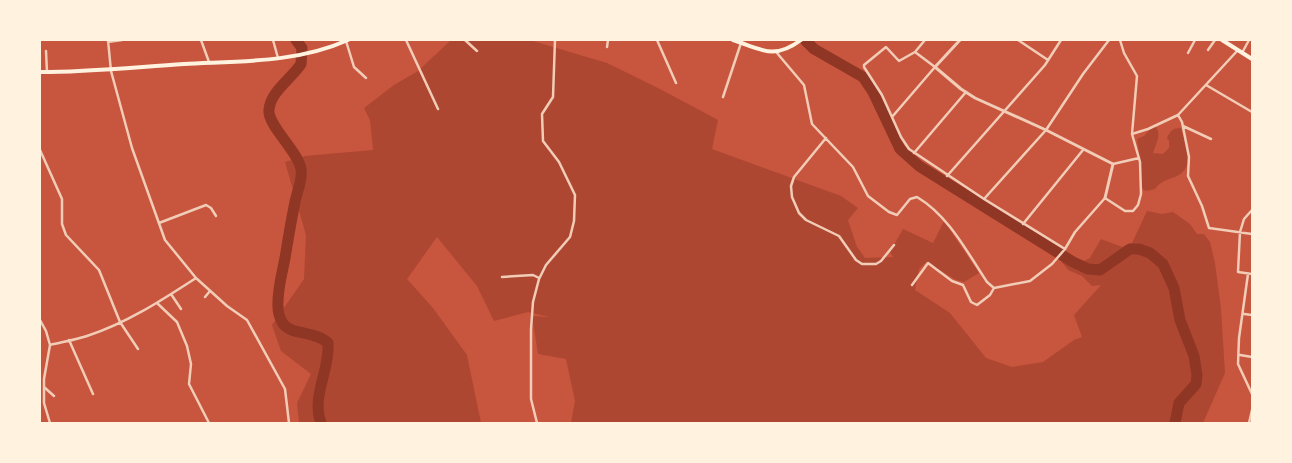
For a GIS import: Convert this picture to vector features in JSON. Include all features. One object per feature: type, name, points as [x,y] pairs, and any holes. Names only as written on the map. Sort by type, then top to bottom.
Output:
[{"type":"main road","points":[[40,72],[111,71],[278,58],[306,55],[331,48],[346,40]]},
{"type":"main road","points":[[732,40],[777,53],[791,48],[801,40]]},
{"type":"main road","points":[[1222,40],[1252,59]]},
{"type":"street","points":[[122,40],[108,41],[111,71],[132,148],[164,240],[196,278],[247,320],[285,389],[289,423]]},
{"type":"street","points":[[201,40],[209,63]]},
{"type":"street","points":[[273,40],[278,58]]},
{"type":"street","points":[[346,40],[354,67],[366,78]]},
{"type":"street","points":[[406,40],[438,108]]},
{"type":"street","points":[[466,40],[477,51]]},
{"type":"street","points":[[537,423],[531,399],[533,302],[539,278],[546,265],[570,236],[574,221],[574,195],[560,162],[543,141],[542,114],[553,97],[555,40]]},
{"type":"street","points":[[607,47],[608,40]]},
{"type":"street","points":[[657,40],[676,83]]},
{"type":"street","points":[[924,40],[915,52],[899,61],[886,47],[864,65],[882,94],[908,149],[1065,249]]},
{"type":"street","points":[[892,116],[960,40]]},
{"type":"street","points":[[1018,40],[1048,60]]},
{"type":"street","points":[[948,176],[1048,60],[1061,40]]},
{"type":"street","points":[[984,199],[1046,130],[1109,40]]},
{"type":"street","points":[[1105,198],[1125,211],[1134,211],[1141,194],[1139,158],[1132,134],[1138,76],[1124,53],[1120,40]]},
{"type":"street","points":[[1188,53],[1195,40]]},
{"type":"street","points":[[1208,50],[1215,40]]},
{"type":"street","points":[[1242,53],[1250,40]]},
{"type":"street","points":[[723,97],[741,43]]},
{"type":"street","points":[[1132,134],[1178,115],[1238,50]]},
{"type":"street","points":[[46,51],[47,72]]},
{"type":"street","points":[[915,52],[966,92],[1113,164],[1139,158]]},
{"type":"street","points":[[777,53],[804,85],[812,124],[853,167],[868,196],[888,212],[897,215],[910,199],[917,197],[945,220],[987,282],[994,288]]},
{"type":"street","points":[[1206,85],[1252,112]]},
{"type":"street","points":[[914,153],[966,92]]},
{"type":"street","points":[[1178,115],[1183,126],[1189,157],[1188,176],[1202,206],[1209,228],[1252,234]]},
{"type":"street","points":[[1183,126],[1211,139]]},
{"type":"street","points":[[826,138],[794,177],[791,186],[792,197],[799,213],[806,220],[839,236],[856,260],[862,264],[876,264],[881,261],[894,245]]},
{"type":"street","points":[[1023,224],[1084,149]]},
{"type":"street","points":[[40,150],[62,199],[62,224],[66,235],[99,270],[120,322],[138,349]]},
{"type":"street","points":[[912,285],[928,263],[952,281],[963,285],[971,302],[977,305],[990,295],[994,288],[1030,281],[1052,264],[1065,249],[1075,232],[1105,198],[1113,164]]},
{"type":"street","points":[[158,223],[206,205],[211,208],[216,216]]},
{"type":"street","points":[[1252,210],[1244,219],[1240,232],[1238,272],[1250,274],[1239,338],[1240,355],[1238,364],[1252,394]]},
{"type":"street","points":[[502,277],[533,275],[539,278]]},
{"type":"street","points":[[50,345],[88,336],[120,322],[157,303],[196,278]]},
{"type":"street","points":[[204,297],[210,291]]},
{"type":"street","points":[[171,294],[181,309]]},
{"type":"street","points":[[157,303],[177,322],[187,346],[191,364],[189,384],[208,423]]},
{"type":"street","points":[[1243,314],[1252,315]]},
{"type":"street","points":[[40,320],[50,345],[44,386],[44,403],[50,423]]},
{"type":"street","points":[[69,340],[94,394]]},
{"type":"street","points":[[1240,355],[1252,357]]},
{"type":"street","points":[[44,386],[54,396]]},
{"type":"street","points":[[1249,423],[1252,410]]},
{"type":"shaded area","points":[[451,40],[533,41],[607,63],[658,88],[718,120],[712,149],[841,196],[858,208],[848,220],[857,247],[865,258],[893,257],[890,252],[903,229],[933,243],[944,221],[979,273],[964,282],[956,280],[926,262],[919,269],[915,290],[950,313],[986,358],[1012,367],[1043,362],[1074,340],[1082,337],[1074,315],[1101,285],[1092,286],[1082,276],[1068,270],[1061,261],[1065,255],[1084,261],[1090,258],[1101,239],[1122,247],[1132,243],[1147,211],[1162,214],[1173,212],[1190,224],[1197,234],[1204,234],[1210,242],[1215,263],[1221,309],[1225,373],[1203,423],[571,423],[575,401],[566,359],[538,354],[532,316],[549,317],[528,312],[494,321],[477,286],[437,237],[407,279],[433,308],[467,355],[481,423],[299,423],[297,403],[311,374],[281,351],[272,325],[304,279],[306,235],[285,162],[305,156],[373,150],[370,120],[364,108],[394,85],[418,71]]},
{"type":"shaded area","points":[[1154,125],[1157,128],[1158,135],[1153,153],[1163,154],[1169,148],[1167,138],[1169,133],[1174,129],[1181,128],[1187,148],[1188,162],[1182,173],[1155,189],[1146,191],[1141,188],[1141,165],[1137,139],[1144,136]]},
{"type":"waterway","points":[[296,40],[302,48],[301,64],[277,91],[270,103],[269,110],[277,131],[294,154],[301,169],[301,181],[280,282],[278,309],[285,326],[316,336],[328,343],[328,353],[318,403],[321,423]]},
{"type":"waterway","points":[[805,40],[814,49],[863,77],[873,92],[900,149],[919,166],[1073,262],[1088,269],[1100,270],[1130,249],[1139,249],[1150,253],[1163,264],[1174,288],[1180,320],[1194,356],[1197,375],[1196,384],[1179,403],[1175,423]]}]
